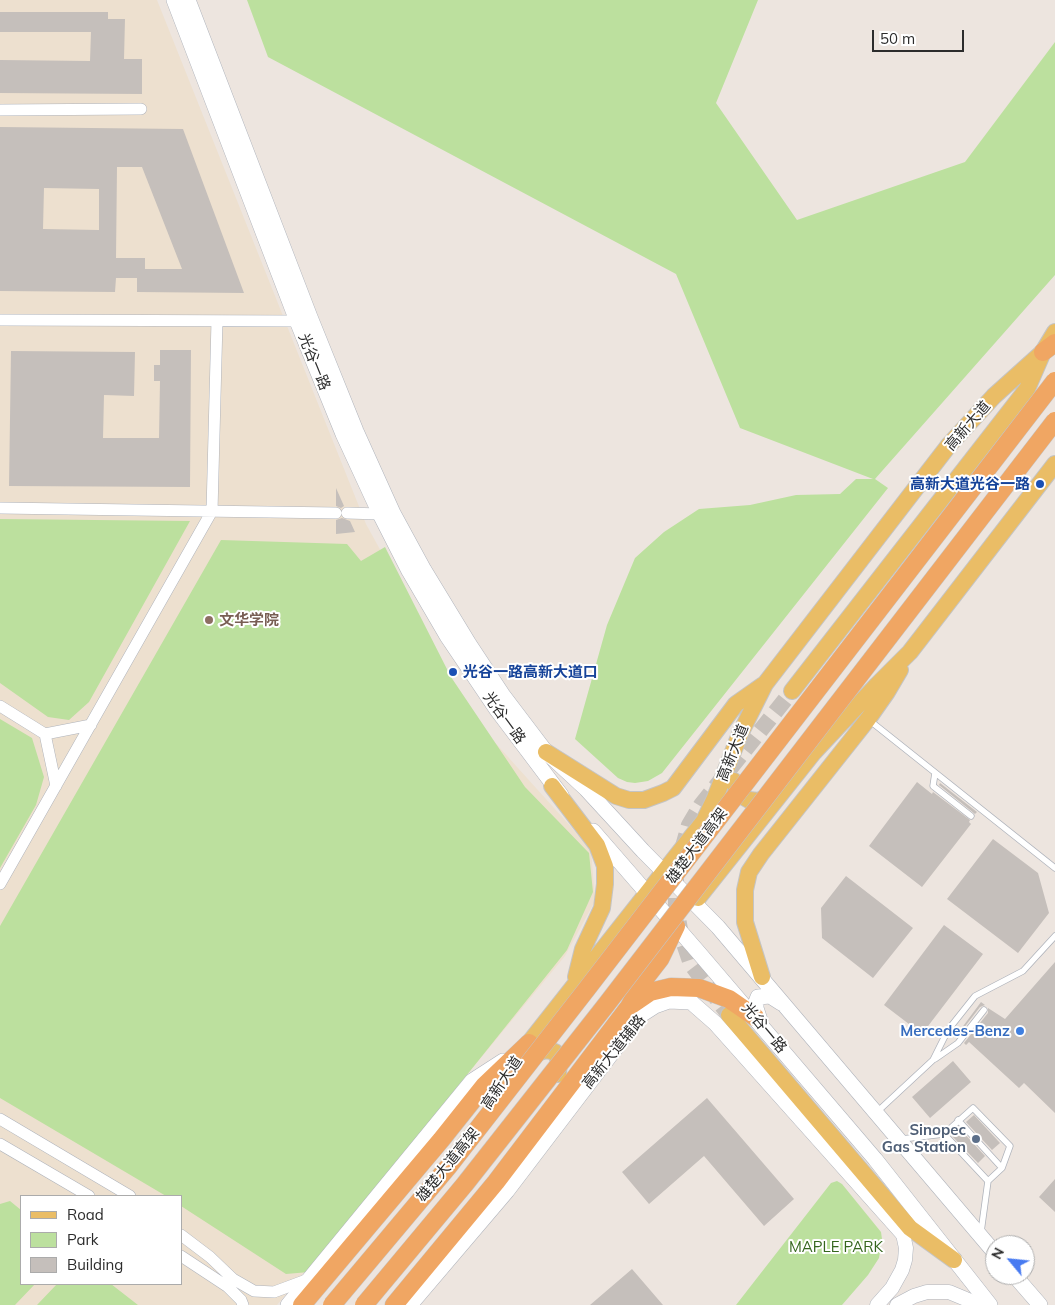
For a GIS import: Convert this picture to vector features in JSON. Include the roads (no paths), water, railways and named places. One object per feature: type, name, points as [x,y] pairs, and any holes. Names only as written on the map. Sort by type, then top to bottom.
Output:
[{"type":"highway","name":"雄楚大道高架","points":[[332,1305],[478,1129],[1055,381]]},
{"type":"highway","name":"雄楚大道高架","points":[[364,1305],[465,1184],[606,1005],[1055,420]]},
{"type":"highway","points":[[394,1305],[496,1182],[628,1007],[642,981],[660,959],[676,926]]},
{"type":"highway","points":[[628,1007],[650,992],[670,987],[699,988],[729,999],[759,1022]]},
{"type":"highway","points":[[302,1305],[484,1086],[529,1043]]},
{"type":"main road","name":"光谷一路","points":[[174,0],[297,321],[343,434],[409,571],[447,636],[552,786],[676,926],[875,1159],[990,1305]]},
{"type":"main road","name":"光谷一路","points":[[188,0],[356,431],[393,513],[424,570],[469,644],[502,694],[546,752],[586,789],[695,903],[762,977],[985,1241]]},
{"type":"main road","points":[[792,691],[1027,388],[1049,348],[1055,332]]},
{"type":"main road","name":"高新大道","points":[[324,1305],[442,1164],[495,1096],[529,1043],[704,821],[716,798],[750,712],[765,684],[949,446],[994,396],[1049,348]]},
{"type":"main road","points":[[373,1305],[469,1189],[814,752],[910,652],[1055,464]]},
{"type":"main road","points":[[762,977],[745,922],[745,890],[749,872],[761,854],[868,719],[887,692],[910,652]]},
{"type":"main road","points":[[546,752],[616,796],[629,800],[644,800],[672,788],[736,704],[765,684]]},
{"type":"main road","points":[[732,756],[736,788],[742,796],[749,800],[758,801],[785,790]]},
{"type":"main road","points":[[552,786],[597,845],[605,866],[602,908],[583,949],[574,985]]},
{"type":"main road","points":[[591,828],[606,836],[612,834],[613,829],[606,811]]},
{"type":"main road","points":[[759,1022],[756,1008],[758,997],[770,996],[786,1007]]},
{"type":"main road","name":"高新大道辅路","points":[[410,1305],[507,1191],[641,1015],[655,1006],[669,1001],[691,1002],[715,1023],[904,1235]]},
{"type":"main road","points":[[729,1015],[910,1228],[954,1260]]},
{"type":"main road","points":[[288,1305],[472,1082],[529,1043]]},
{"type":"main road","points":[[495,1096],[528,1055],[546,1050],[555,1052],[559,1060],[558,1077]]},
{"type":"main road","points":[[1023,1285],[1040,1305]]},
{"type":"street","points":[[0,110],[142,109]]},
{"type":"street","points":[[0,320],[297,321]]},
{"type":"street","points":[[0,884],[212,511],[217,321]]},
{"type":"street","points":[[0,508],[380,514]]},
{"type":"street","points":[[0,706],[45,734],[91,725]]},
{"type":"street","points":[[45,734],[56,786]]},
{"type":"street","points":[[0,1119],[128,1195]]},
{"type":"street","points":[[0,1144],[87,1195]]},
{"type":"street","points":[[877,1305],[892,1288],[905,1260],[904,1235],[896,1212]]},
{"type":"street","points":[[182,1236],[210,1257],[233,1279],[254,1291],[274,1292],[311,1278]]},
{"type":"street","points":[[182,1257],[228,1287],[241,1300],[243,1305]]},
{"type":"street","points":[[897,1305],[927,1292],[949,1292],[980,1305]]},
{"type":"lane","points":[[868,719],[1055,868]]},
{"type":"lane","points":[[935,773],[933,786],[971,816]]},
{"type":"lane","points":[[933,1060],[948,1030],[975,996],[1023,971],[1055,936]]},
{"type":"lane","points":[[875,1113],[933,1060],[958,1043],[984,1010]]},
{"type":"lane","points":[[898,1140],[944,1134],[972,1108],[1010,1146],[1002,1168],[988,1181],[981,1236]]},
{"type":"lane","points":[[958,1120],[1002,1168]]},
{"type":"lane","points":[[944,1134],[988,1181]]},
{"type":"tunnel","points":[[682,850],[689,825],[701,805],[792,691]]},
{"type":"tunnel","points":[[676,874],[676,907],[681,935],[691,964],[729,1015]]},
{"type":"place","name":"高新大道光谷一路","points":[[1040,484]]},
{"type":"place","name":"文华学院","points":[[209,620]]},
{"type":"place","name":"光谷一路高新大道口","points":[[453,672]]},
{"type":"place","name":"Mercedes-Benz","points":[[1020,1031]]},
{"type":"place","name":"Sinopec Gas Station","points":[[976,1139]]},
{"type":"park label","name":"MAPLE PARK","points":[[836,1247]]}]
